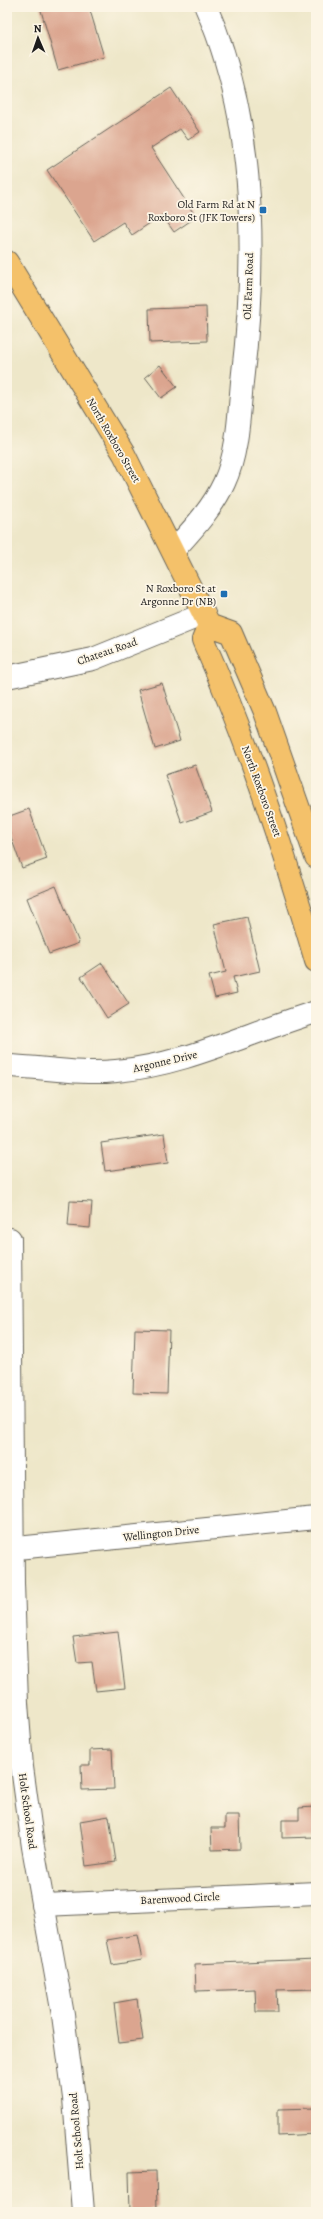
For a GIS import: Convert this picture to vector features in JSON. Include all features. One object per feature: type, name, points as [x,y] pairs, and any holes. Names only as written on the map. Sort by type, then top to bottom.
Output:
[{"type":"highway","name":"North Roxboro Street","points":[[7,262],[124,454],[206,620],[203,640],[224,687],[284,854],[316,961]]},
{"type":"highway","points":[[206,620],[231,632],[265,712],[316,857]]},
{"type":"highway","points":[[284,854],[306,880],[316,908]]},
{"type":"street","name":"Old Farm Road","points":[[173,551],[196,526],[224,483],[235,441],[246,355],[249,267],[249,190],[246,156],[231,81],[220,43],[206,7]]},
{"type":"street","name":"Chateau Road","points":[[7,677],[93,659],[206,620]]},
{"type":"street","name":"Argonne Drive","points":[[9,1060],[100,1072],[148,1067],[214,1049],[280,1023],[316,1012]]},
{"type":"street","name":"Holt School Road","points":[[10,1239],[10,1549],[22,1767],[33,1848],[63,2015],[72,2083],[83,2212]]},
{"type":"street","name":"Wellington Drive","points":[[10,1549],[316,1518]]},
{"type":"street","name":"Barenwood Circle","points":[[43,1905],[316,1893]]},
{"type":"building","points":[[40,7],[89,7],[104,57],[58,70]]},
{"type":"building","points":[[171,88],[200,132],[188,140],[180,129],[151,148],[196,217],[174,232],[162,215],[132,235],[123,222],[94,241],[47,170]]},
{"type":"building","points":[[206,307],[207,341],[150,343],[149,309]]},
{"type":"building","points":[[160,365],[177,387],[161,398],[145,377]]},
{"type":"building","points":[[162,683],[180,741],[155,749],[138,690]]},
{"type":"building","points":[[195,765],[212,812],[182,823],[165,775]]},
{"type":"building","points":[[29,809],[47,859],[22,868],[7,826],[7,817]]},
{"type":"building","points":[[56,886],[79,943],[49,954],[27,898]]},
{"type":"building","points":[[247,917],[260,971],[233,977],[237,993],[215,998],[209,976],[226,972],[214,924]]},
{"type":"building","points":[[102,963],[129,1004],[107,1018],[81,977]]},
{"type":"building","points":[[164,1134],[168,1163],[105,1171],[101,1143]]},
{"type":"building","points":[[70,1201],[92,1202],[90,1228],[68,1226]]},
{"type":"building","points":[[135,1329],[169,1330],[167,1394],[133,1393]]},
{"type":"building","points":[[118,1632],[125,1688],[96,1691],[92,1662],[77,1663],[73,1637]]},
{"type":"building","points":[[112,1749],[114,1789],[82,1790],[81,1765],[90,1765],[90,1750]]},
{"type":"building","points":[[314,1807],[315,1837],[282,1838],[282,1820],[299,1820],[299,1808]]},
{"type":"building","points":[[225,1815],[239,1815],[240,1849],[212,1850],[211,1828],[225,1828]]},
{"type":"building","points":[[109,1816],[116,1862],[86,1866],[80,1821]]},
{"type":"building","points":[[137,1935],[142,1960],[112,1965],[107,1940]]},
{"type":"building","points":[[316,1959],[316,1989],[277,1990],[278,2012],[256,2012],[255,1989],[196,1991],[195,1964]]},
{"type":"building","points":[[137,1999],[143,2040],[119,2043],[114,2003]]},
{"type":"building","points":[[316,2108],[316,2134],[278,2136],[278,2109]]},
{"type":"building","points":[[156,2171],[157,2210],[130,2211],[129,2172]]},
{"type":"place","name":"Old Farm Rd at N Roxboro St (JFK Towers)","points":[[263,210]]},
{"type":"place","name":"N Roxboro St at Argonne Dr (NB)","points":[[224,594]]}]
